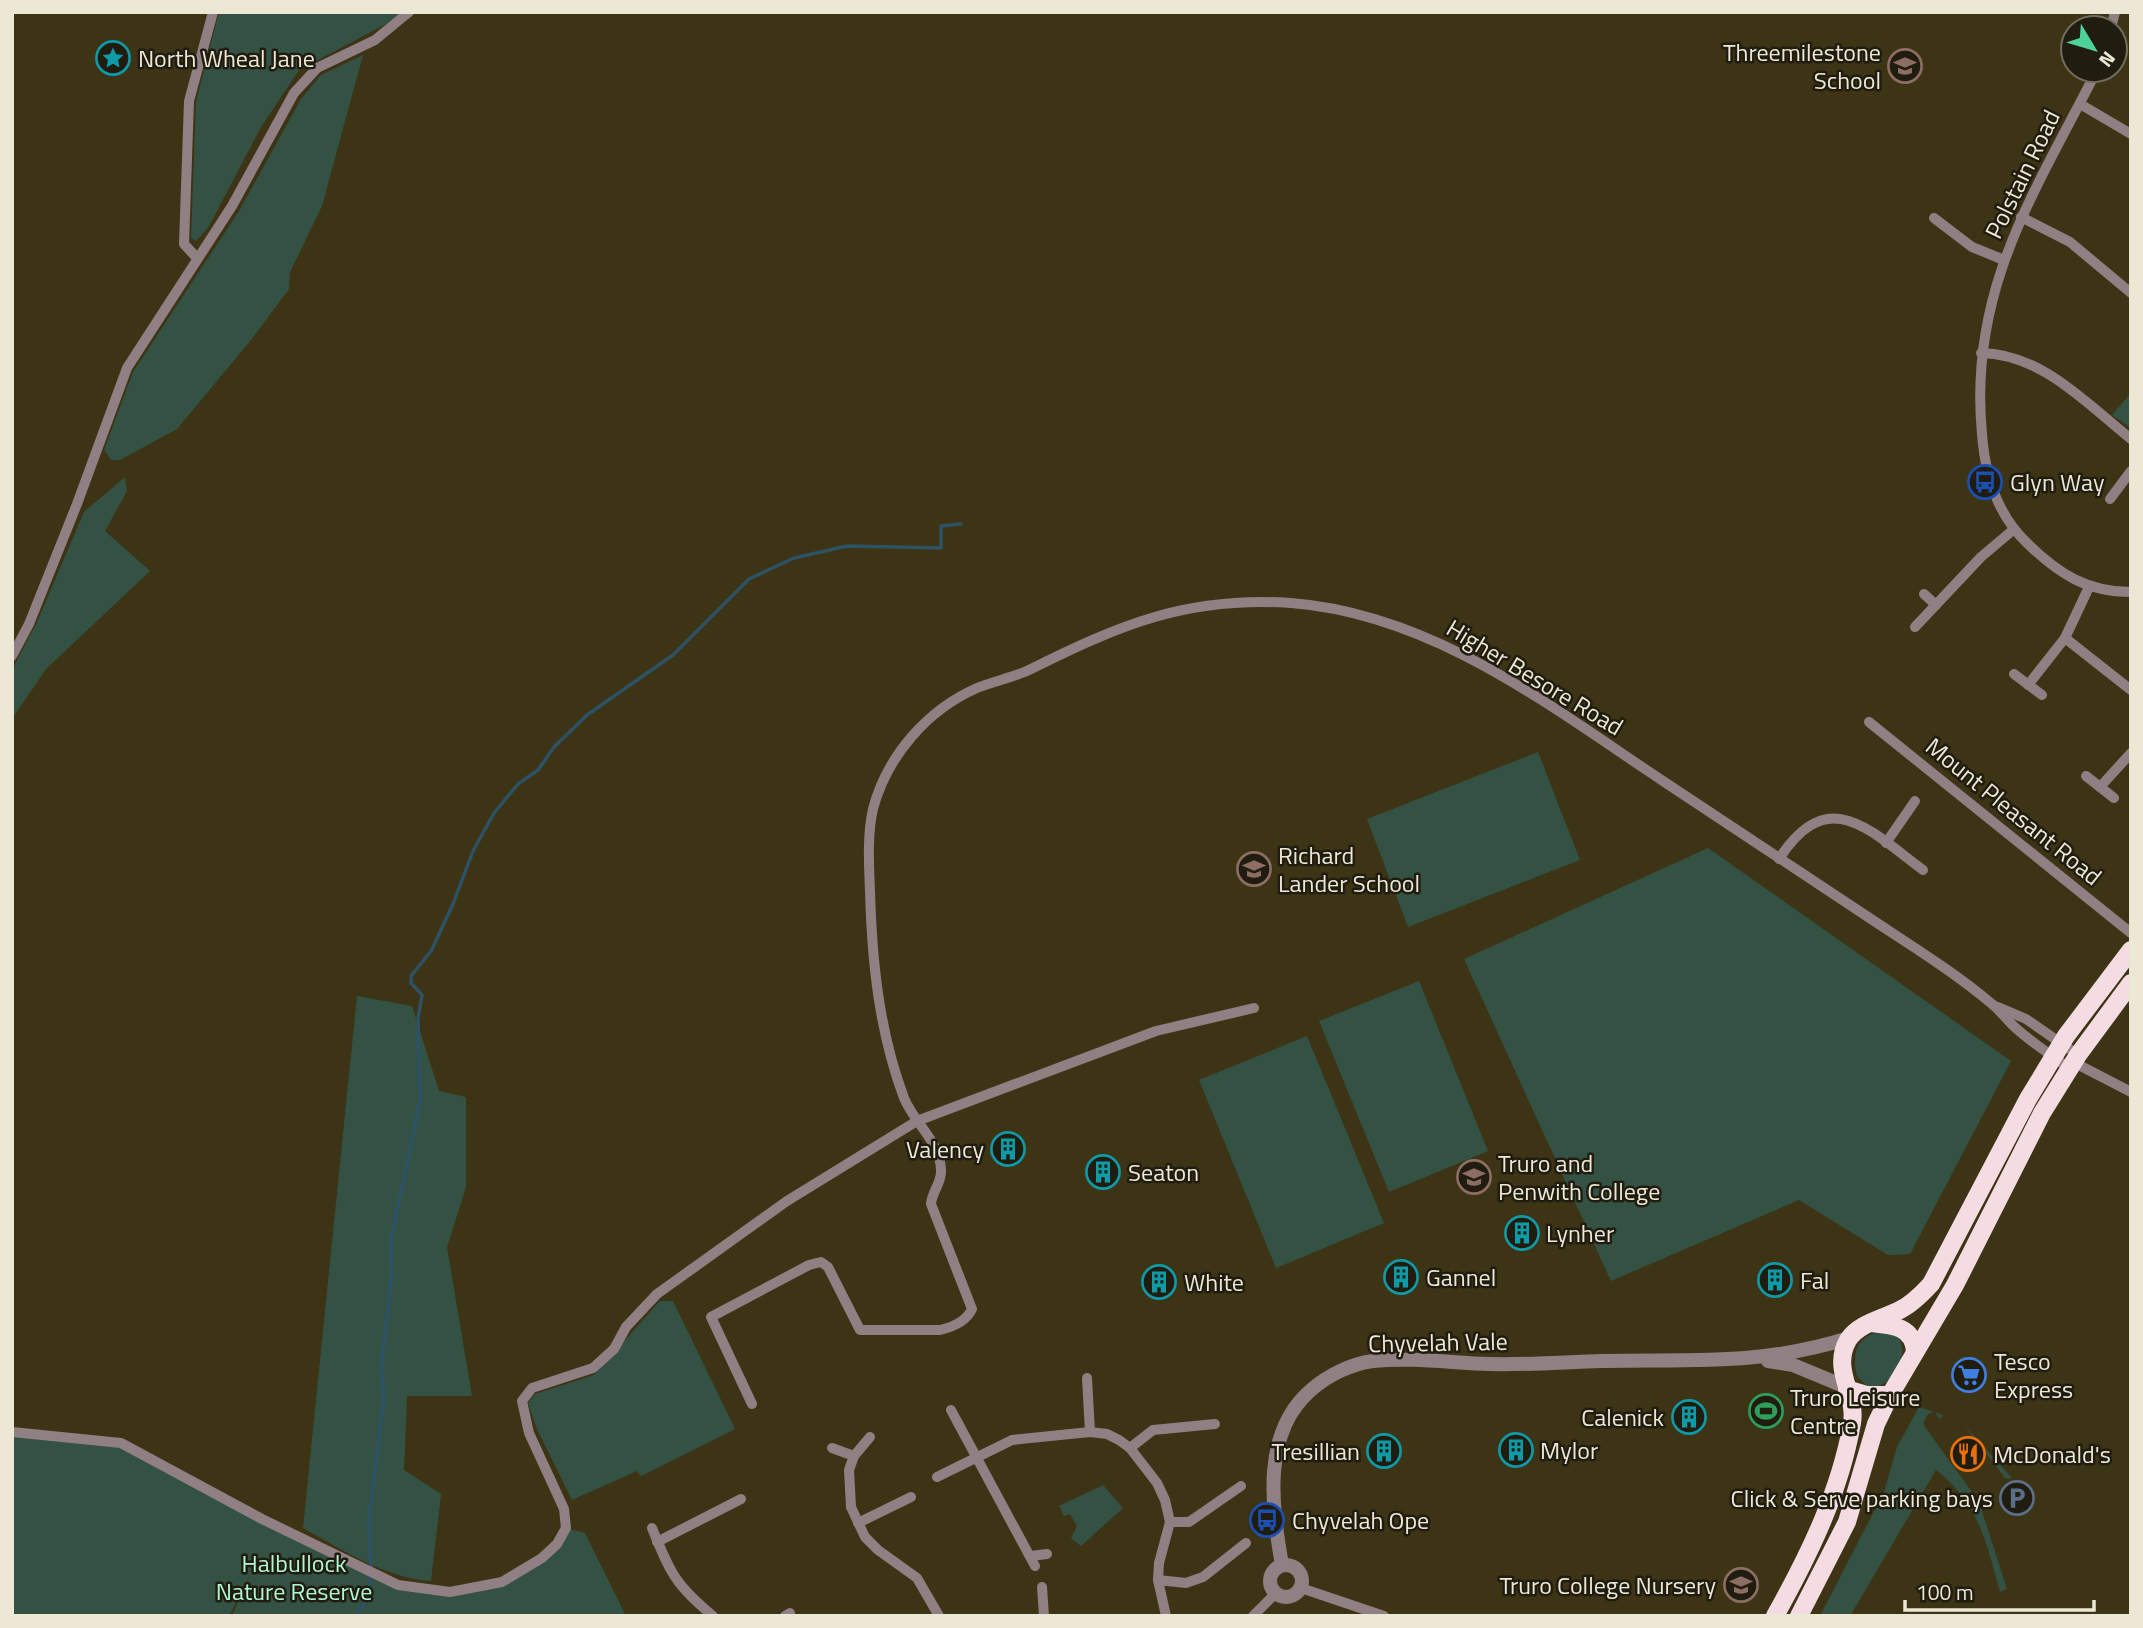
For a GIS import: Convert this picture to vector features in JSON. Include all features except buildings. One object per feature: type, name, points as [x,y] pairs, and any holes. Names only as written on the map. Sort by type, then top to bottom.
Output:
[{"type":"highway","points":[[1775,1616],[1824,1518],[1840,1475],[1853,1419],[1841,1359],[1849,1338],[1871,1323],[1909,1304],[1931,1284],[2025,1104],[2058,1050],[2131,950]]},
{"type":"highway","points":[[1799,1616],[1844,1529],[1876,1424],[1891,1395],[1955,1285],[2042,1113],[2073,1062],[2131,983]]},
{"type":"highway","points":[[1871,1323],[1900,1327],[1912,1339],[1916,1352]]},
{"type":"highway","points":[[1847,1388],[1867,1395],[1891,1395]]},
{"type":"street","points":[[197,257],[184,244],[189,101],[213,12]]},
{"type":"street","points":[[12,656],[29,624],[127,368],[232,206],[294,93],[317,68],[375,40],[409,12]]},
{"type":"street","name":"Polstain Road","points":[[2090,84],[2021,217],[2004,260],[1982,337],[1979,408],[1983,446],[1997,500],[2013,530],[2062,574],[2090,587],[2131,592]]},
{"type":"street","points":[[2080,104],[2131,134]]},
{"type":"street","points":[[2021,217],[2070,242],[2131,293]]},
{"type":"street","name":"Polstain Road","points":[[1934,218],[1972,247],[2004,260]]},
{"type":"street","points":[[1981,353],[2007,355],[2038,367],[2131,439]]},
{"type":"street","points":[[2110,499],[2131,471]]},
{"type":"street","points":[[1914,627],[1981,557],[2013,530]]},
{"type":"street","points":[[2028,685],[2065,638],[2090,587]]},
{"type":"street","points":[[1924,594],[1936,605]]},
{"type":"street","name":"Higher Besore Road","points":[[752,1404],[712,1317],[808,1265],[821,1262],[828,1267],[860,1330],[940,1330],[969,1317],[972,1310],[932,1204],[932,1193],[940,1180],[941,1167],[930,1136],[910,1112],[895,1070],[876,987],[869,835],[874,808],[884,780],[909,739],[933,715],[954,701],[1121,627],[1196,607],[1269,602],[1331,609],[1403,628],[1452,649],[1500,675],[1779,859],[1995,1006],[2014,1027],[2058,1050],[2073,1062]]},
{"type":"street","points":[[2065,638],[2131,690]]},
{"type":"street","points":[[2014,674],[2042,695]]},
{"type":"street","name":"Mount Pleasant Road","points":[[1869,722],[2131,933]]},
{"type":"street","points":[[2100,787],[2131,752]]},
{"type":"street","points":[[2086,776],[2114,798]]},
{"type":"street","points":[[1886,843],[1914,801]]},
{"type":"street","points":[[1779,859],[1803,828],[1828,817],[1846,820],[1886,843],[1923,870]]},
{"type":"street","points":[[12,1432],[121,1443],[366,1570],[409,1588],[450,1591],[502,1582],[542,1558],[557,1544],[566,1528],[564,1509],[529,1433],[522,1401],[532,1388],[593,1368],[614,1349],[626,1327],[657,1294],[787,1201],[917,1121],[1156,1031],[1254,1008]]},
{"type":"street","name":"Higher Besore Road","points":[[2058,1050],[2073,1062]]},
{"type":"street","points":[[2073,1062],[2131,1092]]},
{"type":"street","name":"Chyvelah Vale","points":[[1758,1359],[1849,1338]]},
{"type":"street","name":"Chyvelah Vale","points":[[1275,1594],[1270,1578],[1282,1565],[1275,1509],[1278,1441],[1290,1415],[1310,1391],[1349,1367],[1399,1360],[1490,1364],[1758,1359],[1793,1365],[1847,1388]]},
{"type":"street","points":[[1087,1378],[1090,1432]]},
{"type":"street","points":[[951,1410],[1033,1561],[1048,1554]]},
{"type":"street","points":[[1130,1448],[1153,1430],[1215,1424]]},
{"type":"street","points":[[937,1477],[1012,1440],[1090,1432],[1107,1434],[1130,1448],[1157,1483],[1165,1500],[1170,1522],[1159,1563],[1158,1580],[1166,1616]]},
{"type":"street","points":[[870,1437],[854,1455],[848,1492],[858,1523],[878,1550],[917,1577],[939,1616]]},
{"type":"street","points":[[832,1448],[854,1455]]},
{"type":"street","points":[[1170,1522],[1189,1522],[1241,1486]]},
{"type":"street","points":[[858,1523],[911,1497]]},
{"type":"street","points":[[657,1542],[741,1499]]},
{"type":"street","points":[[652,1528],[673,1578],[687,1595],[713,1616]]},
{"type":"street","points":[[1158,1580],[1186,1583],[1203,1577],[1246,1543]]},
{"type":"street","points":[[1253,1616],[1275,1594],[1291,1596],[1301,1588],[1302,1578],[1296,1568],[1282,1565]]},
{"type":"street","points":[[1042,1587],[1044,1616]]},
{"type":"street","points":[[1301,1588],[1384,1616]]},
{"type":"green space","points":[[219,12],[402,12],[386,24],[299,70],[261,127],[208,228],[196,241],[191,238],[196,102]]},
{"type":"green space","points":[[363,55],[322,206],[290,272],[289,289],[251,340],[177,429],[120,460],[111,460],[104,450],[133,372],[239,211],[301,99],[321,75]]},
{"type":"green space","points":[[2131,393],[2131,428],[2112,415]]},
{"type":"green space","points":[[125,477],[127,491],[105,531],[150,571],[46,669],[12,719],[12,670],[37,622],[84,512]]},
{"type":"green space","points":[[1538,752],[1580,860],[1408,927],[1367,819]]},
{"type":"green space","points":[[1708,848],[2011,1061],[1910,1254],[1888,1255],[1799,1200],[1611,1281],[1464,959]]},
{"type":"green space","points":[[1419,981],[1488,1151],[1389,1192],[1319,1021]]},
{"type":"green space","points":[[357,996],[412,1006],[439,1091],[466,1097],[466,1187],[447,1247],[472,1396],[407,1396],[404,1470],[441,1494],[431,1581],[397,1575],[381,1569],[303,1528]]},
{"type":"green space","points":[[1307,1036],[1384,1223],[1276,1268],[1199,1080]]},
{"type":"green space","points":[[660,1301],[673,1301],[735,1429],[641,1476],[637,1471],[572,1500],[537,1429],[528,1403],[535,1394],[594,1375]]},
{"type":"green space","points":[[1877,1332],[1894,1332],[1900,1340],[1901,1358],[1893,1375],[1886,1382],[1869,1388],[1857,1376],[1855,1355],[1864,1339]]},
{"type":"green space","points":[[1919,1407],[1933,1412],[1927,1415],[1923,1424],[1979,1502],[2007,1589],[2000,1592],[1985,1540],[1971,1510],[1951,1483],[1936,1470],[1850,1616],[1820,1616],[1884,1492],[1897,1447]]},
{"type":"green space","points":[[1963,1424],[2012,1478],[2006,1479]]},
{"type":"green space","name":"Halbullock Nature Reserve","points":[[12,1432],[121,1443],[409,1588],[470,1588],[501,1582],[528,1566],[569,1529],[585,1533],[626,1616],[232,1616],[252,1571],[229,1616],[12,1616]]},
{"type":"green space","points":[[1103,1485],[1123,1508],[1081,1546],[1071,1538],[1077,1526],[1070,1514],[1064,1516],[1059,1506]]},
{"type":"waterway","points":[[371,1568],[369,1520],[384,1396],[381,1370],[392,1271],[391,1239],[420,1101],[418,1018],[422,995],[411,983],[411,976],[431,951],[473,851],[494,813],[518,784],[538,770],[554,747],[587,715],[673,655],[749,579],[794,558],[847,546],[941,548],[941,526],[961,524]]},
{"type":"waterway","points":[[357,1616],[368,1596],[370,1575]]},
{"type":"place","name":"North Wheal Jane","points":[[113,58]]},
{"type":"place","name":"Threemilestone School","points":[[1905,66]]},
{"type":"place","name":"Glyn Way","points":[[1985,482]]},
{"type":"place","name":"Richard Lander School","points":[[1254,869]]},
{"type":"place","name":"Valency","points":[[1008,1149]]},
{"type":"place","name":"Seaton","points":[[1103,1172]]},
{"type":"place","name":"Truro and Penwith College","points":[[1474,1177]]},
{"type":"place","name":"Lynher","points":[[1522,1233]]},
{"type":"place","name":"Gannel","points":[[1401,1277]]},
{"type":"place","name":"Fal","points":[[1775,1280]]},
{"type":"place","name":"White","points":[[1159,1282]]},
{"type":"place","name":"Tesco Express","points":[[1969,1375]]},
{"type":"place","name":"Truro Leisure Centre","points":[[1766,1411]]},
{"type":"place","name":"Calenick","points":[[1689,1417]]},
{"type":"place","name":"Mylor","points":[[1516,1450]]},
{"type":"place","name":"Tresillian","points":[[1384,1451]]},
{"type":"place","name":"McDonald's","points":[[1968,1454]]},
{"type":"place","name":"Click & Serve parking bays","points":[[2017,1498]]},
{"type":"place","name":"Chyvelah Ope","points":[[1267,1520]]},
{"type":"place","name":"Truro College Nursery","points":[[1741,1585]]}]
